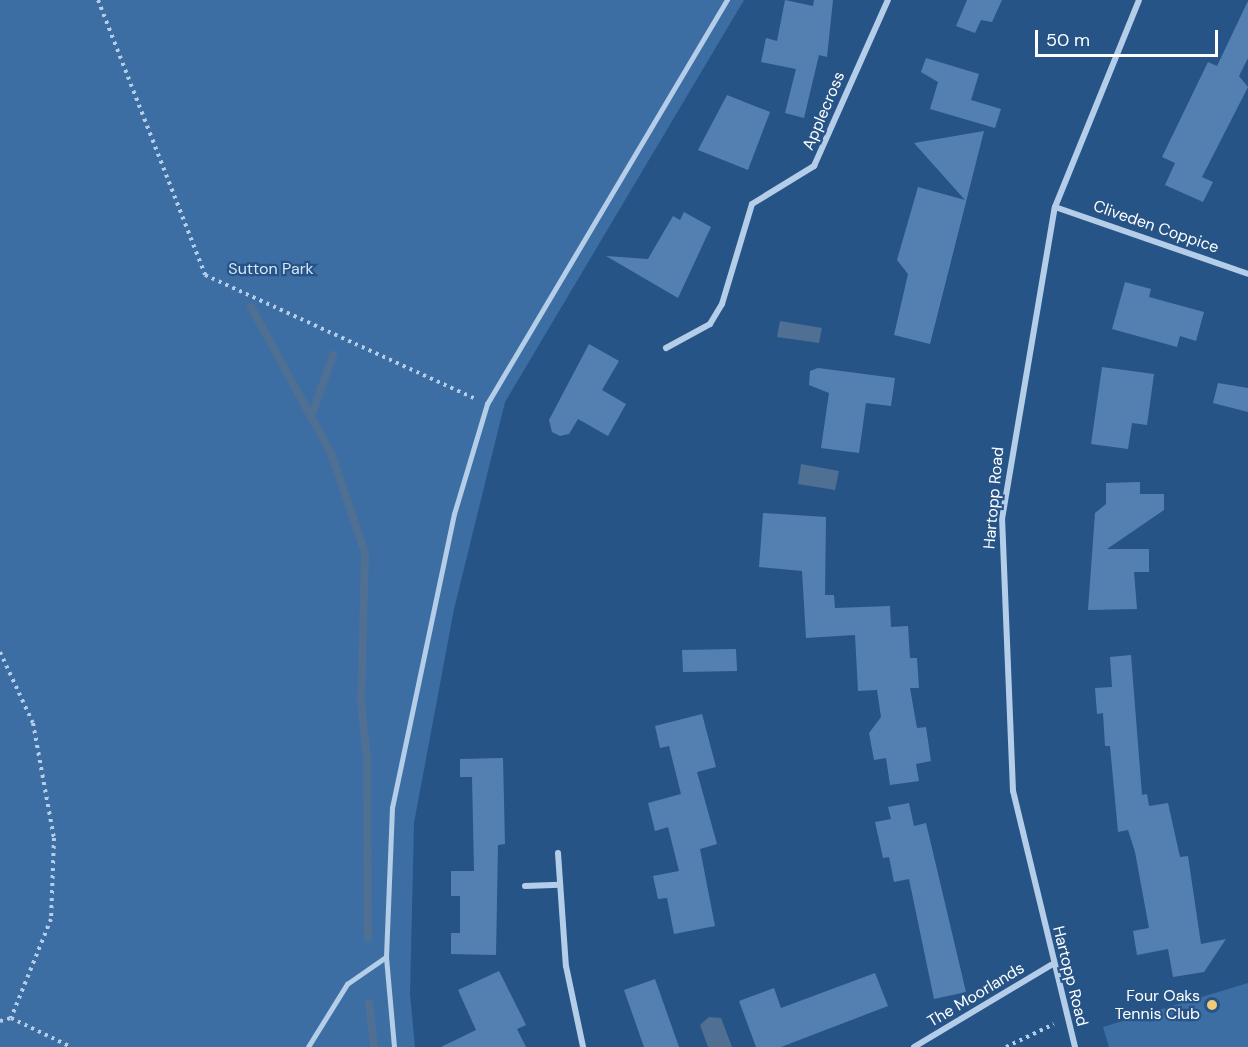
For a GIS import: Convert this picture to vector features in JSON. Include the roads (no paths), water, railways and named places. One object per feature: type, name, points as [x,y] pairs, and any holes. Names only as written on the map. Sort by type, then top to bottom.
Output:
[{"type":"street","name":"Applecross","points":[[666,348],[710,324],[722,303],[752,204],[794,181],[819,159],[888,0]]},
{"type":"street","name":"Hartopp Road","points":[[1075,1047],[1065,1019],[1013,791],[1002,519],[1055,207],[1139,0]]},
{"type":"street","name":"Cliveden Coppice","points":[[1055,207],[1248,274]]},
{"type":"street","points":[[558,853],[566,966],[584,1047]]},
{"type":"street","points":[[525,886],[560,885]]},
{"type":"street","name":"The Moorlands","points":[[914,1047],[1052,965]]},
{"type":"lane","points":[[394,1047],[386,957],[392,808],[454,514],[487,404],[727,0]]},
{"type":"lane","points":[[308,1047],[347,984],[386,957]]},
{"type":"waterway","points":[[251,307],[331,453],[365,553],[361,702],[367,757],[368,938]]},
{"type":"waterway","points":[[311,417],[333,355]]},
{"type":"waterway","points":[[369,1003],[374,1047]]},
{"type":"place","name":"Four Oaks Tennis Club","points":[[1212,1005]]},
{"type":"park label","name":"Sutton Park","points":[[271,269]]}]
